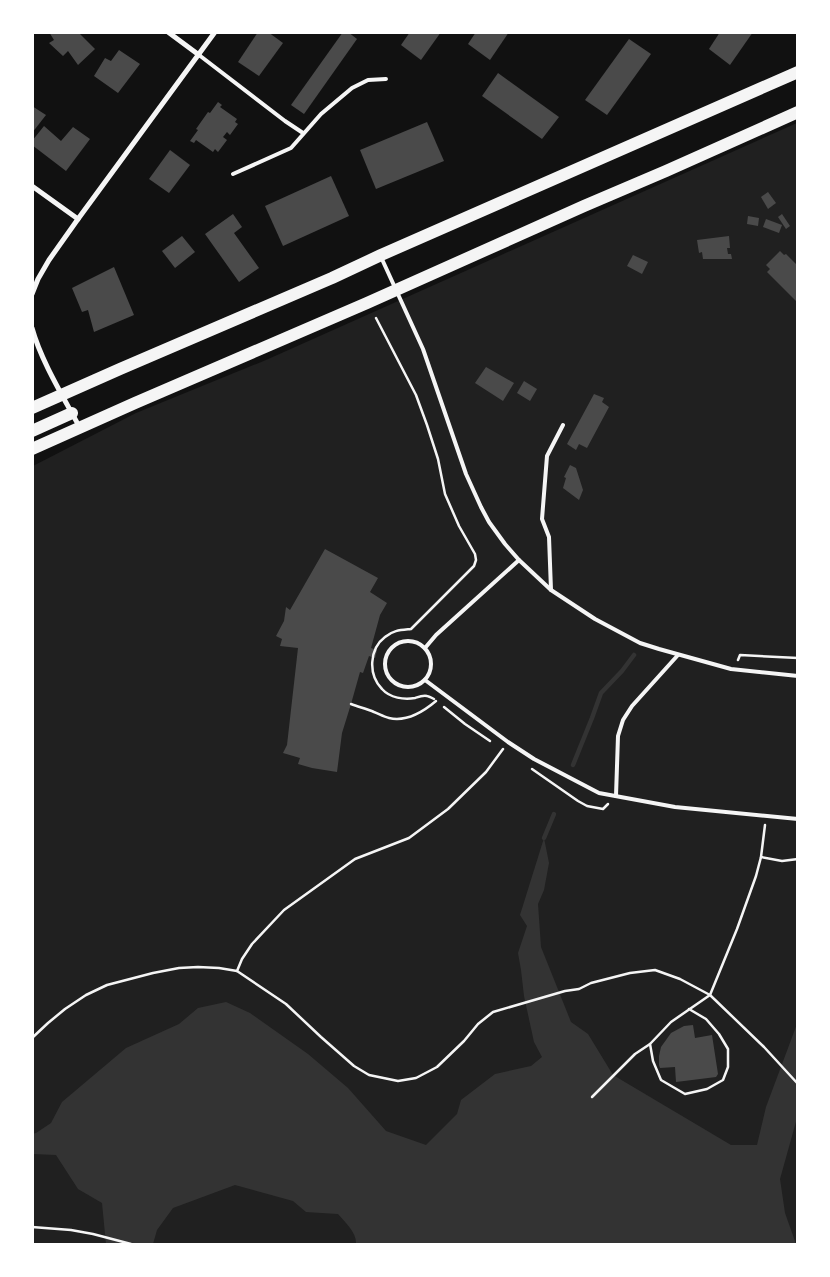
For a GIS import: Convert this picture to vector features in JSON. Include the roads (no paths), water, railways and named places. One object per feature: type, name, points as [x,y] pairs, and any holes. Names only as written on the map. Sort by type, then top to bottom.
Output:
[{"type":"main road","points":[[32,408],[798,72]]},
{"type":"main road","points":[[32,449],[798,112]]},
{"type":"main road","points":[[32,431],[72,413]]},
{"type":"street","points":[[168,32],[198,55]]},
{"type":"street","points":[[32,294],[49,260],[215,32]]},
{"type":"street","points":[[32,186],[78,219]]},
{"type":"street","points":[[32,328],[44,359],[80,428]]},
{"type":"lane","points":[[198,55],[303,133]]},
{"type":"lane","points":[[233,174],[290,148],[334,102],[352,88],[368,80],[386,79]]},
{"type":"lane","points":[[381,255],[423,349],[466,474],[477,499],[489,522],[518,560],[551,590],[595,618],[640,643],[735,670],[798,676]]},
{"type":"lane","points":[[551,590],[549,536],[542,519],[547,456],[562,425]]},
{"type":"lane","points":[[425,648],[518,560]]},
{"type":"lane","points":[[411,640],[425,648],[431,664],[425,680],[418,685],[402,687],[389,679],[385,672],[384,664],[389,649],[403,641],[411,640]]},
{"type":"lane","points":[[616,796],[618,736],[623,720],[632,706],[678,655]]},
{"type":"lane","points":[[425,680],[534,760],[599,792],[675,807],[798,819]]},
{"type":"waterway","points":[[573,765],[601,693],[634,655]]},
{"type":"waterway","points":[[544,838],[554,814]]}]
